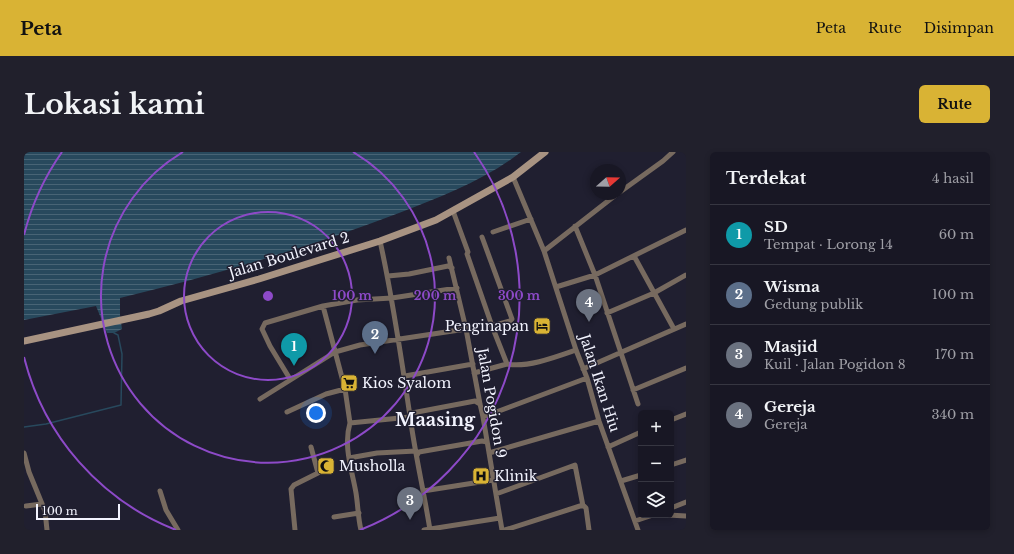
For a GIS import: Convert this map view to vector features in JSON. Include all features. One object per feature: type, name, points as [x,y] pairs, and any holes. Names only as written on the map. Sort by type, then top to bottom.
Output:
[{"type":"main road","name":"Jalan Boulevard 2","points":[[24,341],[149,314],[181,301],[259,279],[380,241],[436,220],[453,211],[513,177],[545,152]]},
{"type":"street","points":[[664,152],[667,158]]},
{"type":"street","points":[[626,188],[673,152]]},
{"type":"street","name":"Jalan Ikan Hiu","points":[[513,177],[544,252],[576,350],[587,378],[598,421],[638,530]]},
{"type":"street","points":[[544,252],[609,200]]},
{"type":"street","points":[[453,211],[492,326],[507,364]]},
{"type":"street","points":[[492,232],[531,219]]},
{"type":"street","points":[[576,226],[638,404]]},
{"type":"street","points":[[556,287],[594,275],[686,230]]},
{"type":"street","points":[[482,237],[512,319],[492,326]]},
{"type":"street","points":[[380,241],[392,298],[410,417],[430,530]]},
{"type":"street","points":[[634,256],[674,329]]},
{"type":"street","name":"Jalan Pogidon 9","points":[[449,258],[466,328],[480,404],[484,416],[493,480],[500,518],[504,530],[583,506]]},
{"type":"street","points":[[388,276],[409,274],[448,266],[452,268]]},
{"type":"street","points":[[607,313],[654,293],[686,275]]},
{"type":"street","points":[[290,379],[262,330],[262,326],[265,324],[323,306],[357,300],[392,298],[457,288]]},
{"type":"street","points":[[323,306],[344,389],[350,423],[348,430],[349,458],[361,530]]},
{"type":"street","points":[[583,369],[686,324]]},
{"type":"street","points":[[260,398],[335,352],[360,345],[466,328]]},
{"type":"street","points":[[474,373],[507,364],[546,360],[576,350]]},
{"type":"street","points":[[405,376],[473,364]]},
{"type":"street","points":[[633,390],[686,368]]},
{"type":"street","points":[[484,416],[587,378]]},
{"type":"street","points":[[287,412],[326,394],[344,389]]},
{"type":"street","points":[[350,423],[410,417],[412,413],[475,402],[480,404]]},
{"type":"street","points":[[674,419],[686,414]]},
{"type":"street","points":[[489,453],[598,421]]},
{"type":"street","points":[[608,447],[638,433]]},
{"type":"street","points":[[349,458],[377,453],[417,453],[482,441],[488,442]]},
{"type":"street","points":[[295,530],[290,489],[294,485],[318,473],[310,447]]},
{"type":"street","points":[[24,454],[26,472],[45,511],[47,530]]},
{"type":"street","points":[[674,464],[686,460]]},
{"type":"street","points":[[496,494],[575,465],[583,506],[586,508],[589,530]]},
{"type":"street","points":[[621,482],[638,476]]},
{"type":"street","points":[[423,490],[493,480]]},
{"type":"street","points":[[160,491],[166,510],[178,530]]},
{"type":"street","points":[[674,507],[686,502]]},
{"type":"street","points":[[26,506],[42,504]]},
{"type":"street","points":[[334,517],[359,513]]},
{"type":"street","points":[[674,515],[686,516]]},
{"type":"street","points":[[424,530],[500,518]]},
{"type":"street","points":[[635,521],[644,518]]},
{"type":"water","points":[[24,152],[521,152],[493,171],[462,187],[431,201],[365,226],[261,260],[120,298],[122,329],[114,333],[107,333],[96,306],[24,320]]},
{"type":"waterway","points":[[24,427],[46,424],[121,405],[122,354],[118,335],[114,333]]},
{"type":"place","name":"Gereja","points":[[589,322]]},
{"type":"place","name":"Penginapan","points":[[542,326]]},
{"type":"place","name":"Wisma","points":[[375,354]]},
{"type":"place","name":"SD","points":[[294,366]]},
{"type":"place","name":"Kios Syalom","points":[[349,383]]},
{"type":"place","name":"Musholla","points":[[326,466]]},
{"type":"place","name":"Klinik","points":[[481,476]]},
{"type":"place","name":"Masjid","points":[[410,520]]},
{"type":"district","name":"Maasing","points":[[435,420]]}]
